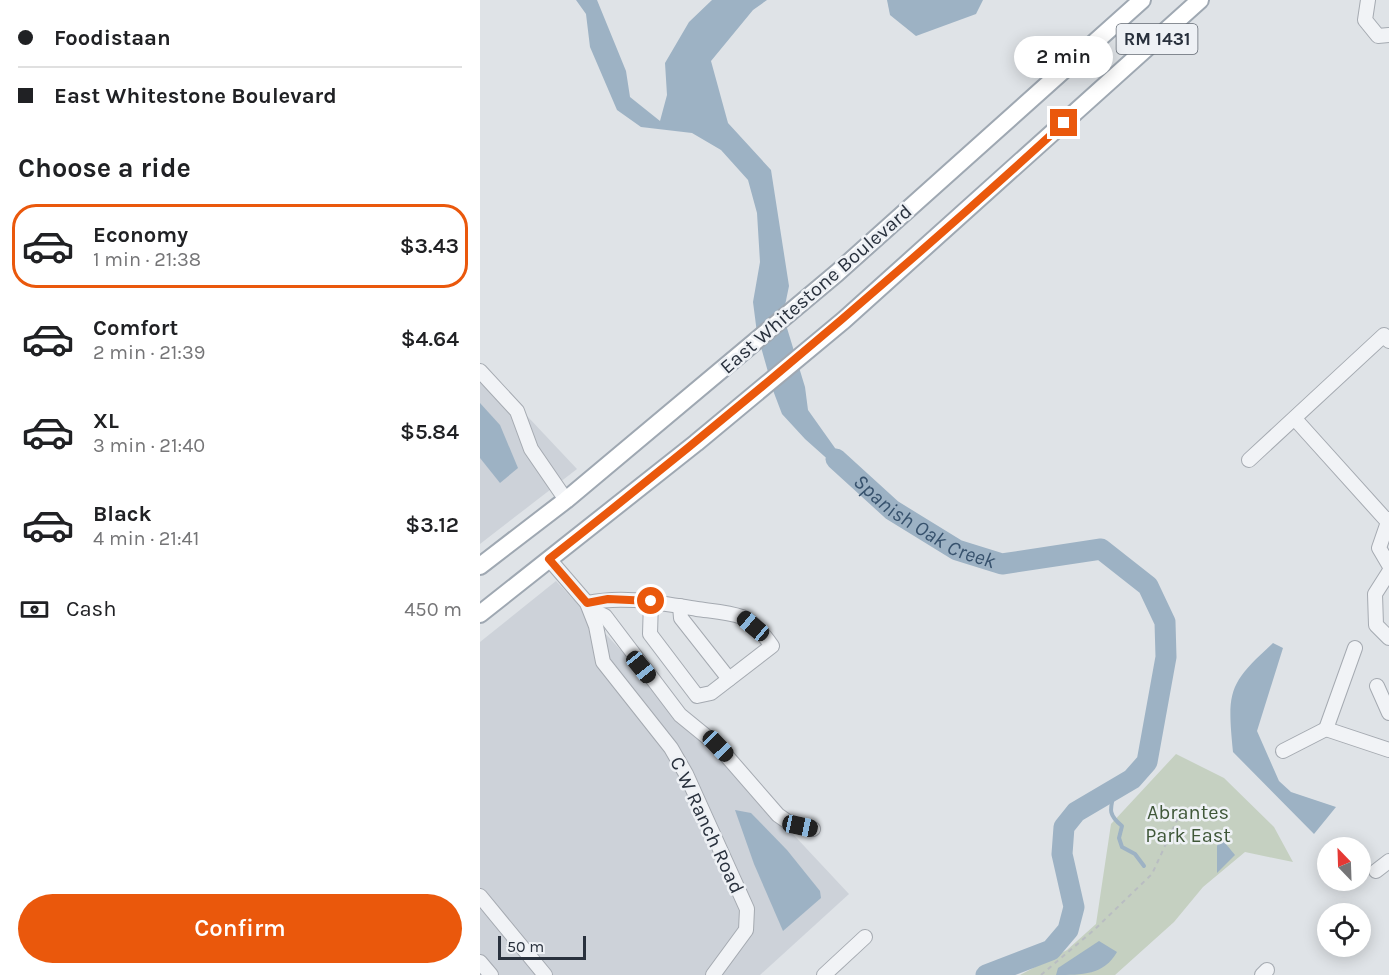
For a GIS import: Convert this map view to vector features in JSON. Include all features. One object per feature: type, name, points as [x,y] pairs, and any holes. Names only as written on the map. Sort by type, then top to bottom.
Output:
[{"type":"main road","name":"East Whitestone Boulevard","points":[[480,566],[566,500],[691,398],[837,273],[1142,0]]},
{"type":"main road","name":"East Whitestone Boulevard","points":[[480,614],[696,443],[844,320],[1200,0]]},
{"type":"street","points":[[1368,0],[1365,20],[1378,36],[1389,34]]},
{"type":"street","points":[[1249,460],[1296,420],[1384,335],[1389,341]]},
{"type":"street","points":[[480,371],[517,411],[531,449],[566,500]]},
{"type":"street","points":[[1296,420],[1388,520],[1379,548],[1389,565]]},
{"type":"street","name":"C W Ranch Road","points":[[549,559],[589,606],[596,626],[603,662],[671,748],[681,765],[747,909],[746,930],[736,947],[713,975]]},
{"type":"street","points":[[1389,572],[1375,594],[1376,625],[1389,638]]},
{"type":"street","points":[[589,606],[608,599],[651,601],[744,617],[763,634],[772,646],[711,693],[697,696],[650,634],[651,601]]},
{"type":"street","points":[[589,606],[605,616],[680,715],[718,746],[778,814],[788,822],[813,829]]},
{"type":"street","points":[[680,606],[681,618],[729,679]]},
{"type":"street","points":[[1283,751],[1326,729],[1355,648]]},
{"type":"street","points":[[1377,686],[1389,713]]},
{"type":"street","points":[[1326,729],[1389,750]]},
{"type":"street","points":[[1376,871],[1389,861]]},
{"type":"street","points":[[480,896],[545,975]]},
{"type":"street","points":[[824,975],[865,937]]},
{"type":"street","points":[[480,963],[491,975]]},
{"type":"path","points":[[1041,975],[1152,874],[1183,807]]},
{"type":"shaded area","points":[[480,366],[577,469],[480,544]]},
{"type":"shaded area","points":[[556,581],[849,894],[760,975],[480,975],[480,642]]},
{"type":"green space","name":"Abrantes Park East","points":[[1176,754],[1224,778],[1274,827],[1293,862],[1245,852],[1203,887],[1174,922],[1115,975],[1020,975],[1067,950],[1096,924],[1111,824]]},
{"type":"water","points":[[576,0],[597,0],[626,71],[630,97],[660,121],[667,95],[665,63],[689,22],[712,0],[767,0],[753,10],[711,61],[728,123],[771,170],[789,286],[783,315],[805,387],[808,410],[857,479],[842,472],[805,439],[782,414],[774,393],[757,333],[753,302],[760,262],[757,213],[748,180],[721,150],[692,133],[641,127],[617,110],[590,47],[586,14]]},
{"type":"water","points":[[887,0],[983,0],[976,14],[916,36],[890,15]]},
{"type":"water","points":[[480,403],[500,425],[518,468],[500,483],[480,458]]},
{"type":"water","points":[[1273,643],[1283,648],[1257,731],[1279,781],[1291,792],[1336,807],[1314,834],[1233,752],[1230,715],[1234,690],[1247,669]]},
{"type":"water","points":[[735,810],[751,813],[787,850],[820,891],[821,898],[783,931],[754,864]]},
{"type":"water","points":[[1221,838],[1235,855],[1217,873],[1217,846]]},
{"type":"water","points":[[1099,941],[1117,952],[1106,965],[1083,974],[1056,975],[1058,968]]},
{"type":"waterway","name":"Spanish Oak Creek","points":[[836,459],[892,510],[957,550],[1002,564],[1101,549],[1148,586],[1165,622],[1166,657],[1147,762],[1132,779],[1076,812],[1064,827],[1062,854],[1074,907],[1068,930],[1051,950],[986,975]]},
{"type":"waterway","points":[[1115,789],[1111,810],[1122,826],[1119,838],[1122,847],[1135,854],[1144,866]]},
{"type":"route","points":[[651,601],[634,598],[587,603],[549,559],[696,443],[844,320],[1064,123]]}]
